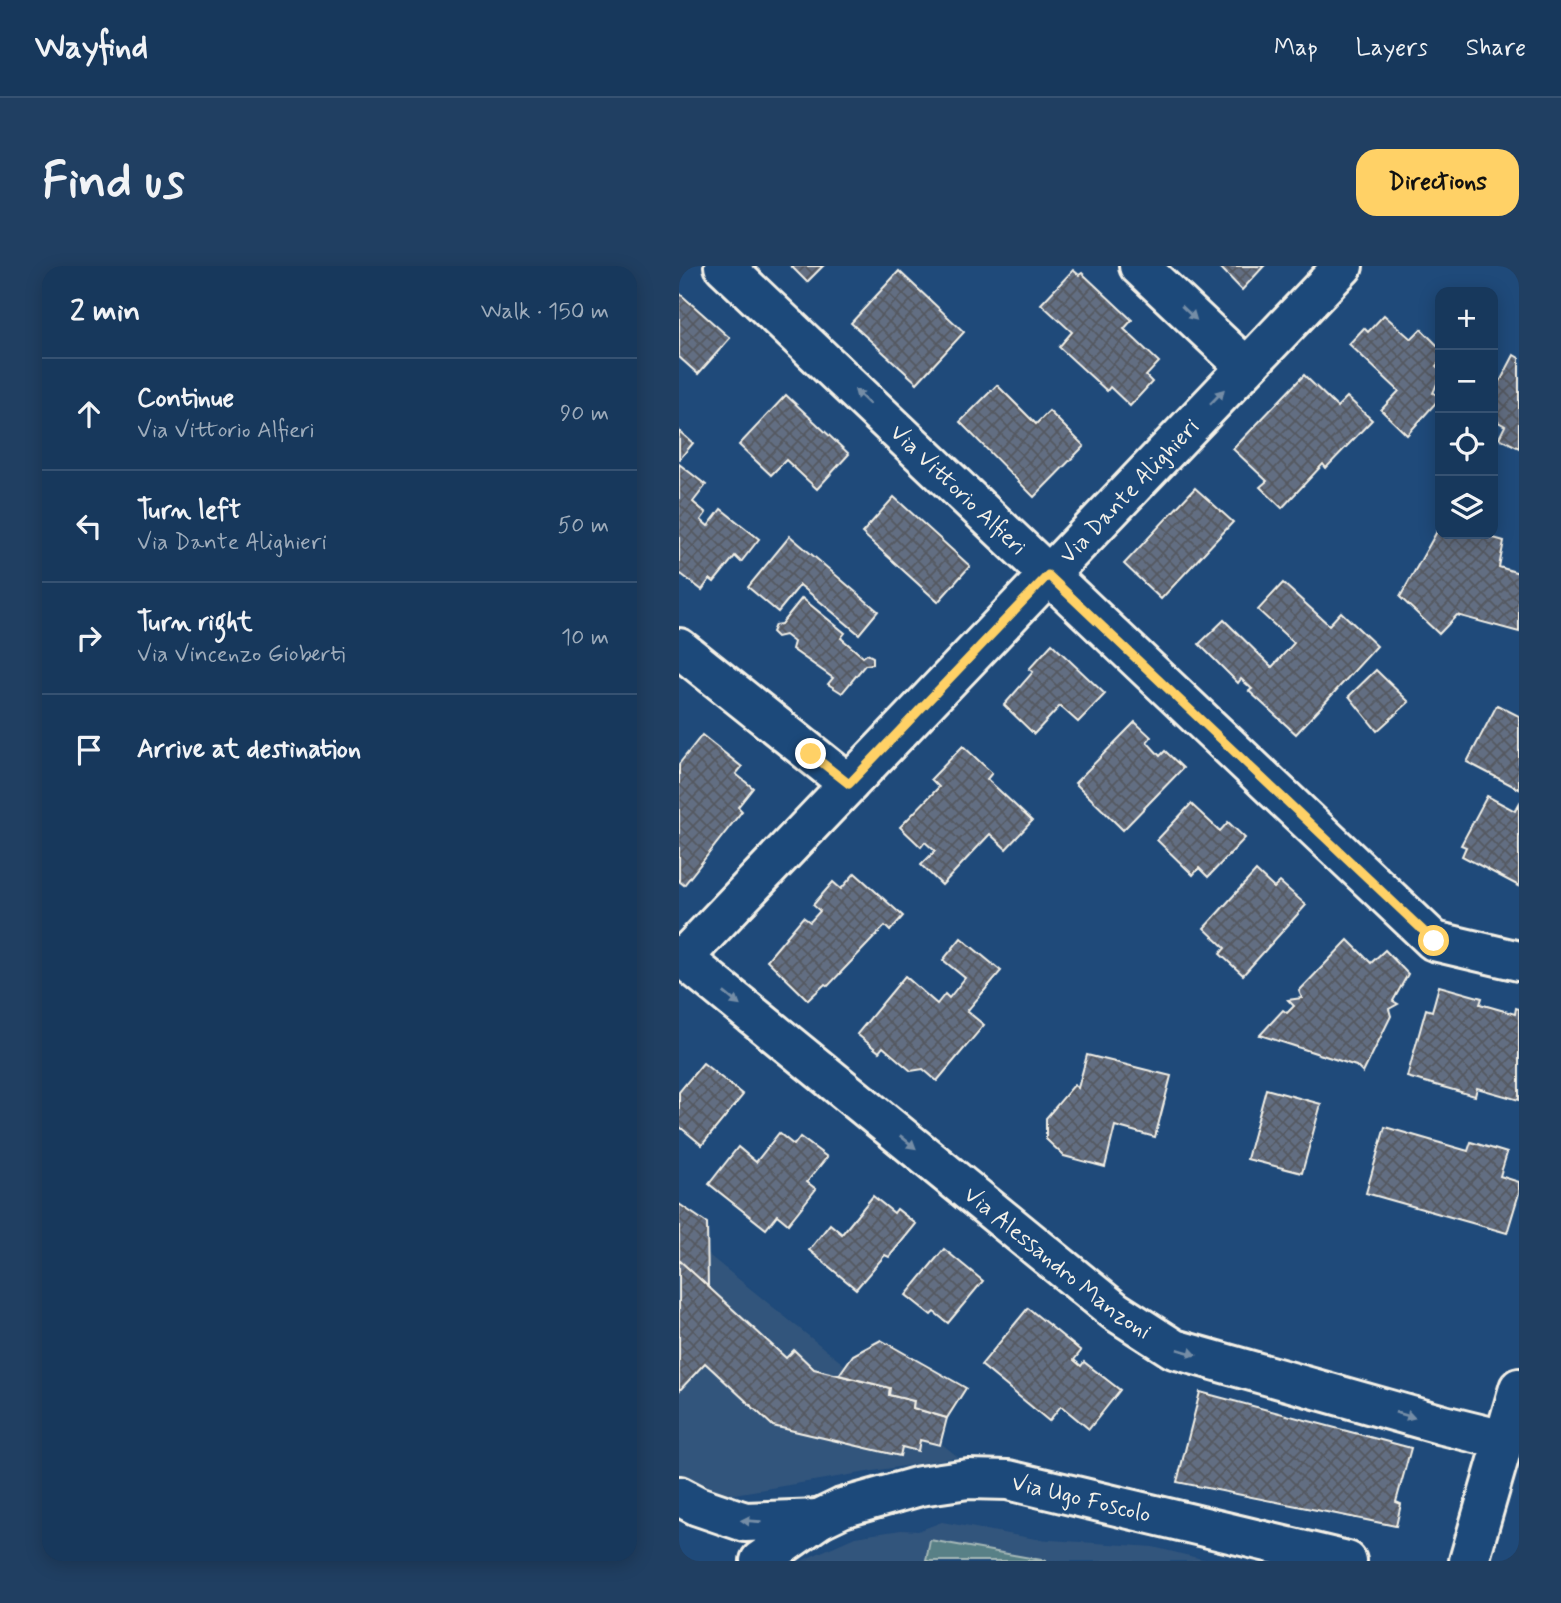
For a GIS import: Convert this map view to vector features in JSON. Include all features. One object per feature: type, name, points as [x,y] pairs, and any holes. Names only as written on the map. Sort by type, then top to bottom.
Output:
[{"type":"street","name":"Via Vittorio Alfieri","points":[[724,266],[1434,941],[1519,961]]},
{"type":"street","points":[[1139,266],[1247,367]]},
{"type":"street","name":"Via Dante Alighieri","points":[[681,957],[1343,266]]},
{"type":"street","points":[[679,648],[849,784]]},
{"type":"street","name":"Via Alessandro Manzoni","points":[[681,957],[1115,1311],[1174,1349],[1504,1440]]},
{"type":"street","points":[[1469,1561],[1519,1388]]},
{"type":"street","name":"Via Ugo Foscolo","points":[[760,1561],[819,1519],[842,1508],[920,1486],[968,1479],[1008,1480],[1347,1561]]},
{"type":"street","name":"Via Ugo Foscolo","points":[[679,1496],[698,1506],[745,1522],[819,1519]]},
{"type":"shaded area","points":[[679,1231],[958,1457],[679,1503]]},
{"type":"shaded area","points":[[942,1522],[1036,1539],[1153,1547],[1210,1561],[801,1561],[855,1537],[901,1530],[918,1531]]},
{"type":"green space","points":[[930,1540],[1047,1561],[926,1561]]},
{"type":"building","points":[[791,266],[823,266],[807,282]]},
{"type":"building","points":[[1219,266],[1264,266],[1242,290]]},
{"type":"building","points":[[1073,270],[1079,275],[1082,273],[1132,320],[1124,329],[1159,362],[1146,376],[1152,382],[1130,406],[1110,387],[1107,391],[1059,347],[1072,332],[1041,304]]},
{"type":"building","points":[[899,271],[964,332],[917,383],[851,323]]},
{"type":"building","points":[[679,293],[730,338],[698,374],[679,357]]},
{"type":"building","points":[[1384,315],[1411,339],[1421,329],[1435,343],[1435,404],[1407,435],[1381,410],[1399,391],[1349,344],[1364,328],[1368,332]]},
{"type":"building","points":[[1514,355],[1519,358],[1519,448],[1499,438],[1505,426],[1498,422],[1498,385]]},
{"type":"building","points":[[1304,375],[1337,407],[1347,397],[1372,420],[1326,468],[1323,464],[1282,508],[1260,487],[1267,481],[1233,449]]},
{"type":"building","points":[[997,385],[1036,424],[1049,411],[1084,446],[1034,497],[960,422]]},
{"type":"building","points":[[786,395],[849,454],[817,489],[786,460],[771,475],[739,445]]},
{"type":"building","points":[[679,431],[693,443],[679,460]]},
{"type":"building","points":[[679,464],[706,485],[693,502],[706,513],[701,520],[708,526],[721,509],[759,539],[741,562],[735,556],[714,582],[710,579],[702,590],[681,574],[679,576]]},
{"type":"building","points":[[1195,488],[1233,522],[1161,599],[1124,564]]},
{"type":"building","points":[[894,497],[970,566],[938,602],[862,533]]},
{"type":"building","points":[[1435,535],[1435,539],[1504,541],[1499,567],[1519,573],[1519,632],[1457,615],[1439,634],[1400,597]]},
{"type":"building","points":[[790,536],[878,611],[859,634],[800,585],[778,612],[748,587]]},
{"type":"building","points":[[1283,583],[1329,625],[1341,612],[1377,646],[1296,734],[1249,691],[1252,689],[1241,679],[1238,683],[1199,644],[1224,620],[1272,667],[1294,643],[1258,610]]},
{"type":"building","points":[[802,598],[845,633],[841,638],[863,657],[867,654],[873,657],[873,664],[865,665],[842,693],[828,684],[833,678],[792,649],[794,642],[785,635],[777,637],[772,632],[775,625],[781,624]]},
{"type":"building","points":[[1052,644],[1105,694],[1078,722],[1060,706],[1034,734],[1004,705],[1033,672],[1029,669]]},
{"type":"building","points":[[1376,670],[1409,702],[1377,731],[1349,696]]},
{"type":"building","points":[[1497,705],[1519,716],[1519,789],[1467,762]]},
{"type":"building","points":[[1135,722],[1151,737],[1147,742],[1160,756],[1165,751],[1183,768],[1123,830],[1075,783]]},
{"type":"building","points":[[702,735],[742,767],[736,774],[753,788],[738,807],[742,811],[684,885],[679,881],[679,764]]},
{"type":"building","points":[[963,746],[992,773],[987,779],[1032,821],[1006,849],[990,834],[942,885],[921,865],[935,851],[925,842],[921,847],[900,827],[939,787],[931,779]]},
{"type":"building","points":[[1487,796],[1515,811],[1519,804],[1519,886],[1462,856],[1466,847],[1461,845]]},
{"type":"building","points":[[1191,804],[1220,831],[1228,822],[1245,838],[1208,877],[1199,868],[1193,875],[1157,840]]},
{"type":"building","points":[[1256,871],[1274,888],[1280,882],[1306,905],[1243,975],[1220,954],[1225,948],[1204,928]]},
{"type":"building","points":[[855,873],[903,916],[890,931],[885,926],[828,986],[825,984],[808,1000],[767,960],[803,917],[810,922],[820,911],[813,905],[833,882],[841,889]]},
{"type":"building","points":[[961,938],[1001,971],[967,1011],[984,1025],[937,1081],[923,1069],[911,1071],[883,1047],[879,1052],[857,1034],[905,976],[937,1004],[945,994],[949,998],[965,978],[943,960]]},
{"type":"building","points":[[1348,940],[1371,963],[1385,950],[1408,974],[1393,1001],[1398,1004],[1389,1009],[1391,1016],[1363,1073],[1356,1066],[1260,1035],[1283,1010],[1287,1013],[1294,1006],[1288,1000],[1302,998],[1299,991]]},
{"type":"building","points":[[1439,986],[1482,998],[1480,1004],[1515,1014],[1516,1008],[1519,1009],[1519,1100],[1477,1088],[1475,1096],[1407,1077],[1426,1009],[1432,1011]]},
{"type":"building","points":[[1087,1055],[1171,1076],[1155,1137],[1115,1126],[1105,1167],[1064,1156],[1046,1139],[1046,1118],[1074,1085],[1078,1088]]},
{"type":"building","points":[[703,1063],[743,1095],[702,1145],[680,1127],[679,1129],[679,1092]]},
{"type":"building","points":[[1266,1089],[1321,1104],[1302,1173],[1247,1159]]},
{"type":"building","points":[[1385,1127],[1468,1151],[1471,1142],[1507,1153],[1500,1176],[1519,1182],[1519,1193],[1507,1233],[1366,1193]]},
{"type":"building","points":[[779,1133],[794,1145],[800,1137],[827,1157],[807,1182],[816,1189],[788,1224],[777,1215],[766,1229],[709,1184],[738,1147],[756,1162]]},
{"type":"building","points":[[873,1196],[894,1213],[897,1209],[916,1224],[889,1257],[885,1255],[856,1289],[809,1250],[830,1224],[842,1234]]},
{"type":"building","points":[[679,1204],[707,1223],[708,1287],[679,1260]]},
{"type":"building","points":[[944,1249],[983,1281],[948,1323],[934,1312],[931,1315],[906,1295]]},
{"type":"building","points":[[679,1260],[786,1358],[794,1350],[814,1369],[890,1388],[889,1395],[914,1401],[913,1408],[947,1418],[940,1445],[920,1440],[918,1451],[902,1447],[900,1456],[773,1426],[705,1363],[679,1391]]},
{"type":"building","points":[[1028,1308],[1081,1351],[1074,1360],[1081,1366],[1084,1362],[1120,1390],[1089,1429],[1061,1406],[1049,1421],[981,1365]]},
{"type":"building","points":[[881,1340],[966,1388],[947,1418],[913,1408],[914,1401],[889,1395],[890,1388],[839,1375],[853,1355]]},
{"type":"building","points":[[1200,1392],[1411,1448],[1396,1502],[1401,1504],[1396,1526],[1177,1482]]},
{"type":"route","points":[[811,754],[849,784],[1048,575],[1434,941]]}]
